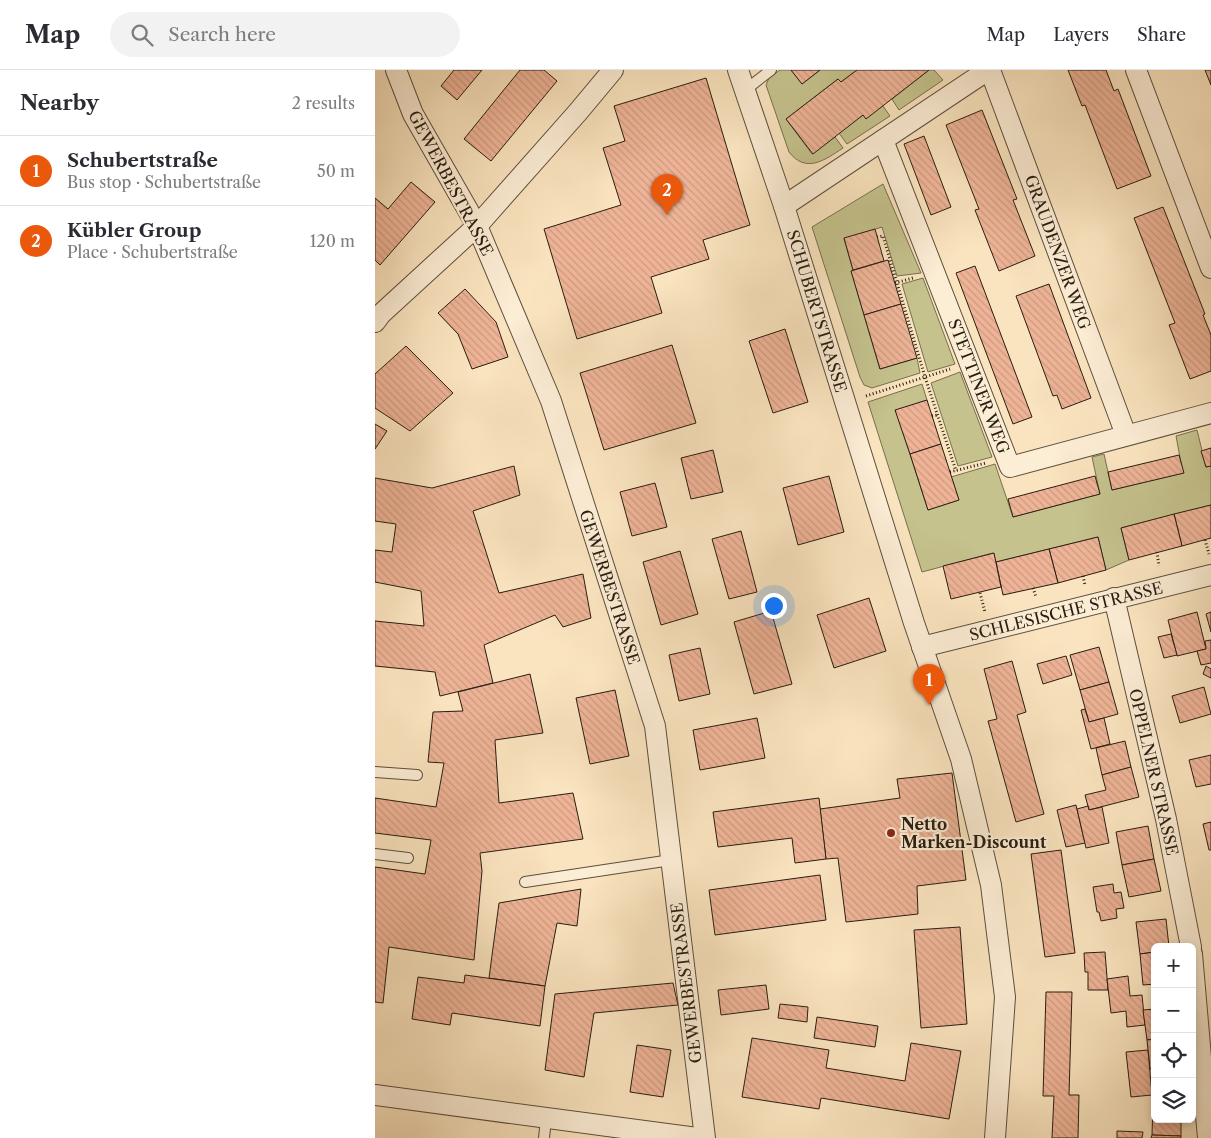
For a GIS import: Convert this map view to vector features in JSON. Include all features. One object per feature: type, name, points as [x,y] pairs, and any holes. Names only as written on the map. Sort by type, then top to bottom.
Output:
[{"type":"street","name":"GEWERBESTRASSE","points":[[396,70],[413,114],[477,226],[551,401],[655,726],[705,1138]]},
{"type":"street","points":[[375,322],[381,314],[477,226],[613,70]]},
{"type":"street","name":"SCHUBERTSTRASSE","points":[[738,70],[784,206],[922,647],[961,759],[991,885],[1005,997],[995,1138]]},
{"type":"street","points":[[784,206],[989,70]]},
{"type":"street","name":"GRAUDENZER WEG","points":[[989,70],[1126,435]]},
{"type":"street","points":[[1136,70],[1211,268]]},
{"type":"street","name":"STETTINER WEG","points":[[883,140],[1010,467],[1211,413]]},
{"type":"street","name":"SCHLESISCHE STRASSE","points":[[922,647],[1211,575]]},
{"type":"street","name":"OPPELNER STRASSE","points":[[1114,598],[1166,819],[1190,943]]},
{"type":"street","points":[[1195,988],[1208,1138]]},
{"type":"street","points":[[375,1095],[545,1128],[697,1138]]},
{"type":"lane","points":[[744,90],[771,70]]},
{"type":"lane","points":[[375,772],[417,776]]},
{"type":"lane","points":[[375,854],[408,858]]},
{"type":"lane","points":[[525,882],[671,860]]},
{"type":"path","points":[[877,237],[883,236],[909,327],[956,470]]},
{"type":"path","points":[[896,282],[916,277]]},
{"type":"path","points":[[861,397],[952,369]]},
{"type":"path","points":[[933,416],[938,415]]},
{"type":"path","points":[[950,472],[988,462]]},
{"type":"path","points":[[1205,540],[1211,557]]},
{"type":"path","points":[[1157,552],[1160,572]]},
{"type":"path","points":[[980,593],[985,614]]},
{"type":"shaded area","points":[[780,70],[791,70],[802,84],[820,70],[857,70],[841,82],[838,79],[786,119],[812,154],[835,137],[843,148],[829,157],[809,164],[795,159],[789,152],[766,85],[769,78]]},
{"type":"shaded area","points":[[929,70],[934,70],[943,80],[899,110],[892,99]]},
{"type":"shaded area","points":[[883,106],[890,116],[847,144],[839,133],[863,115]]},
{"type":"shaded area","points":[[883,184],[921,273],[897,276],[882,227],[844,239],[853,270],[851,271],[880,369],[917,358],[920,373],[872,388],[864,385],[860,377],[812,227]]},
{"type":"shaded area","points":[[923,278],[955,364],[928,372],[902,284]]},
{"type":"shaded area","points":[[960,372],[992,457],[958,466],[931,383]]},
{"type":"shaded area","points":[[922,384],[927,400],[896,411],[928,510],[959,500],[951,477],[995,464],[1013,517],[1100,494],[1092,457],[1104,454],[1112,490],[1183,473],[1176,436],[1197,430],[1206,467],[1211,466],[1211,505],[1121,528],[1129,560],[1106,570],[1098,537],[996,562],[993,553],[922,572],[868,402]]},
{"type":"building","points":[[454,70],[482,70],[457,100],[441,86]]},
{"type":"building","points":[[520,70],[544,70],[557,81],[491,161],[464,139]]},
{"type":"building","points":[[791,70],[820,70],[802,84]]},
{"type":"building","points":[[857,70],[929,70],[866,119],[863,115],[813,154],[786,119],[838,79],[841,82]]},
{"type":"building","points":[[1068,70],[1106,70],[1114,91],[1118,89],[1151,176],[1117,189],[1085,105],[1082,106]]},
{"type":"building","points":[[1205,70],[1211,70],[1211,85]]},
{"type":"building","points":[[706,78],[750,225],[703,240],[709,259],[651,277],[662,313],[577,339],[544,229],[621,205],[603,148],[625,141],[614,106]]},
{"type":"building","points":[[982,110],[1017,199],[1013,200],[1035,256],[999,271],[975,210],[979,209],[946,125]]},
{"type":"building","points":[[924,136],[951,207],[931,215],[904,144]]},
{"type":"building","points":[[411,182],[435,202],[380,265],[375,260],[375,198],[388,209]]},
{"type":"building","points":[[1163,207],[1205,314],[1203,315],[1211,335],[1211,371],[1190,379],[1169,325],[1175,323],[1134,218]]},
{"type":"building","points":[[875,229],[884,261],[853,270],[844,238]]},
{"type":"building","points":[[888,260],[901,304],[864,315],[851,271]]},
{"type":"building","points":[[975,266],[1032,417],[1013,424],[956,273]]},
{"type":"building","points":[[1049,284],[1091,398],[1062,409],[1057,395],[1053,396],[1016,296]]},
{"type":"building","points":[[465,289],[496,322],[508,357],[472,369],[458,334],[438,313]]},
{"type":"building","points":[[901,304],[917,358],[880,369],[864,315]]},
{"type":"building","points":[[785,329],[808,402],[773,413],[749,341]]},
{"type":"building","points":[[672,345],[696,423],[604,450],[580,373]]},
{"type":"building","points":[[406,346],[453,393],[410,431],[375,408],[375,374]]},
{"type":"building","points":[[927,400],[941,444],[910,454],[895,410]]},
{"type":"building","points":[[375,424],[387,431],[375,449]]},
{"type":"building","points":[[941,444],[959,500],[928,510],[910,454]]},
{"type":"building","points":[[1211,448],[1211,466],[1206,467],[1201,451]]},
{"type":"building","points":[[713,450],[723,492],[691,499],[681,458]]},
{"type":"building","points":[[1179,455],[1184,473],[1112,490],[1108,472]]},
{"type":"building","points":[[514,466],[520,495],[473,511],[499,593],[583,574],[591,618],[563,627],[555,615],[484,645],[493,683],[440,696],[435,672],[375,666],[375,621],[424,626],[421,591],[375,582],[375,550],[392,552],[396,524],[375,521],[375,478],[432,488]]},
{"type":"building","points":[[829,476],[844,532],[798,545],[783,488]]},
{"type":"building","points":[[1095,476],[1100,494],[1013,517],[1008,499]]},
{"type":"building","points":[[655,483],[667,527],[632,536],[620,492]]},
{"type":"building","points":[[1211,505],[1211,538],[1182,546],[1174,514]]},
{"type":"building","points":[[1174,514],[1182,546],[1129,560],[1121,528]]},
{"type":"building","points":[[741,531],[757,592],[729,599],[712,539]]},
{"type":"building","points":[[1098,537],[1106,570],[1058,583],[1049,549]]},
{"type":"building","points":[[1049,549],[1058,583],[1003,595],[996,562]]},
{"type":"building","points":[[680,551],[698,614],[661,625],[643,562]]},
{"type":"building","points":[[994,553],[1001,587],[951,599],[943,566]]},
{"type":"building","points":[[869,598],[886,651],[834,668],[817,615]]},
{"type":"building","points":[[771,611],[792,684],[754,694],[734,622]]},
{"type":"building","points":[[1197,612],[1206,649],[1177,656],[1168,620]]},
{"type":"building","points":[[1211,612],[1211,632],[1206,614]]},
{"type":"building","points":[[1171,634],[1177,655],[1164,658],[1158,637]]},
{"type":"building","points":[[1211,640],[1211,663],[1201,665],[1197,651],[1206,649],[1205,641]]},
{"type":"building","points":[[1099,647],[1109,682],[1080,690],[1070,655]]},
{"type":"building","points":[[700,648],[710,694],[679,701],[669,655]]},
{"type":"building","points":[[1066,656],[1072,675],[1043,684],[1037,664]]},
{"type":"building","points":[[1012,661],[1026,712],[1017,715],[1044,814],[1016,822],[988,721],[997,719],[984,669]]},
{"type":"building","points":[[1206,666],[1211,669],[1211,678],[1203,674]]},
{"type":"building","points":[[530,674],[543,733],[495,740],[499,803],[573,793],[583,839],[480,853],[482,871],[474,960],[389,947],[383,1003],[375,1002],[375,867],[425,874],[431,840],[375,833],[375,798],[436,807],[444,763],[428,762],[433,712],[463,711],[458,692]]},
{"type":"building","points":[[1109,682],[1118,714],[1089,722],[1080,690]]},
{"type":"building","points":[[1204,687],[1211,714],[1180,723],[1172,696]]},
{"type":"building","points":[[615,690],[629,756],[590,764],[576,698]]},
{"type":"building","points":[[1085,709],[1089,722],[1104,718],[1110,744],[1091,749],[1081,710]]},
{"type":"building","points":[[757,718],[765,758],[700,770],[693,730]]},
{"type":"building","points":[[1125,741],[1131,767],[1102,775],[1096,748]]},
{"type":"building","points":[[1211,755],[1211,784],[1196,787],[1189,760]]},
{"type":"building","points":[[1131,767],[1139,797],[1089,810],[1085,795],[1106,790],[1102,775]]},
{"type":"building","name":"Netto Marken-Discount","points":[[952,773],[966,880],[917,886],[918,914],[846,922],[838,858],[826,859],[820,809],[900,798],[897,779]]},
{"type":"building","points":[[819,798],[826,859],[795,863],[792,838],[718,847],[713,812]]},
{"type":"building","points":[[1076,805],[1085,843],[1066,847],[1057,810]]},
{"type":"building","points":[[1088,806],[1089,810],[1102,807],[1109,843],[1086,848],[1077,809]]},
{"type":"building","points":[[1211,822],[1211,850],[1209,850],[1203,824]]},
{"type":"building","points":[[1148,826],[1154,859],[1122,865],[1116,832]]},
{"type":"building","points":[[1061,850],[1075,953],[1045,957],[1031,854]]},
{"type":"building","points":[[1154,859],[1161,891],[1129,897],[1122,865]]},
{"type":"building","points":[[820,875],[826,920],[715,935],[709,890]]},
{"type":"building","points":[[1113,884],[1114,893],[1121,892],[1124,908],[1116,909],[1117,918],[1101,921],[1099,912],[1097,912],[1093,887]]},
{"type":"building","points":[[581,889],[577,926],[557,923],[545,986],[489,978],[499,903]]},
{"type":"building","points":[[1166,919],[1169,943],[1151,943],[1151,953],[1140,954],[1136,922]]},
{"type":"building","points":[[960,927],[967,1024],[921,1028],[914,930]]},
{"type":"building","points":[[1105,952],[1108,990],[1088,990],[1088,972],[1085,972],[1084,953]]},
{"type":"building","points":[[1151,953],[1151,984],[1143,985],[1140,954]]},
{"type":"building","points":[[465,975],[545,986],[540,1026],[452,1013],[450,1025],[412,1019],[418,977],[464,983]]},
{"type":"building","points":[[1128,976],[1130,996],[1142,995],[1145,1025],[1127,1027],[1126,1011],[1111,1013],[1107,979]]},
{"type":"building","points":[[673,983],[678,1005],[594,1013],[584,1077],[545,1070],[555,994]]},
{"type":"building","points":[[766,985],[769,1009],[721,1015],[718,990]]},
{"type":"building","points":[[1046,992],[1072,992],[1069,1095],[1079,1095],[1078,1138],[1052,1138],[1054,1096],[1043,1096]]},
{"type":"building","points":[[780,1004],[808,1007],[807,1022],[778,1018]]},
{"type":"building","points":[[1151,1009],[1151,1040],[1147,1040],[1143,1010]]},
{"type":"building","points":[[817,1017],[878,1026],[875,1047],[814,1038]]},
{"type":"building","points":[[752,1038],[829,1050],[826,1068],[905,1081],[911,1043],[961,1051],[949,1119],[821,1098],[819,1109],[742,1097]]},
{"type":"building","points":[[1147,1040],[1151,1040],[1151,1069],[1150,1069]]},
{"type":"building","points":[[637,1045],[671,1050],[663,1097],[630,1092]]},
{"type":"building","points":[[1148,1050],[1151,1095],[1131,1097],[1126,1052]]},
{"type":"building","points":[[1152,1123],[1181,1123],[1181,1136],[1152,1135]]},
{"type":"building","points":[[1117,1131],[1143,1132],[1142,1138],[1117,1138]]},
{"type":"building","points":[[1152,1135],[1181,1136],[1181,1138],[1151,1138]]},
{"type":"place","name":"Kübler Group","points":[[667,215]]},
{"type":"place","name":"Schubertstraße","points":[[929,705]]},
{"type":"place","name":"Netto Marken-Discount","points":[[891,833]]}]
